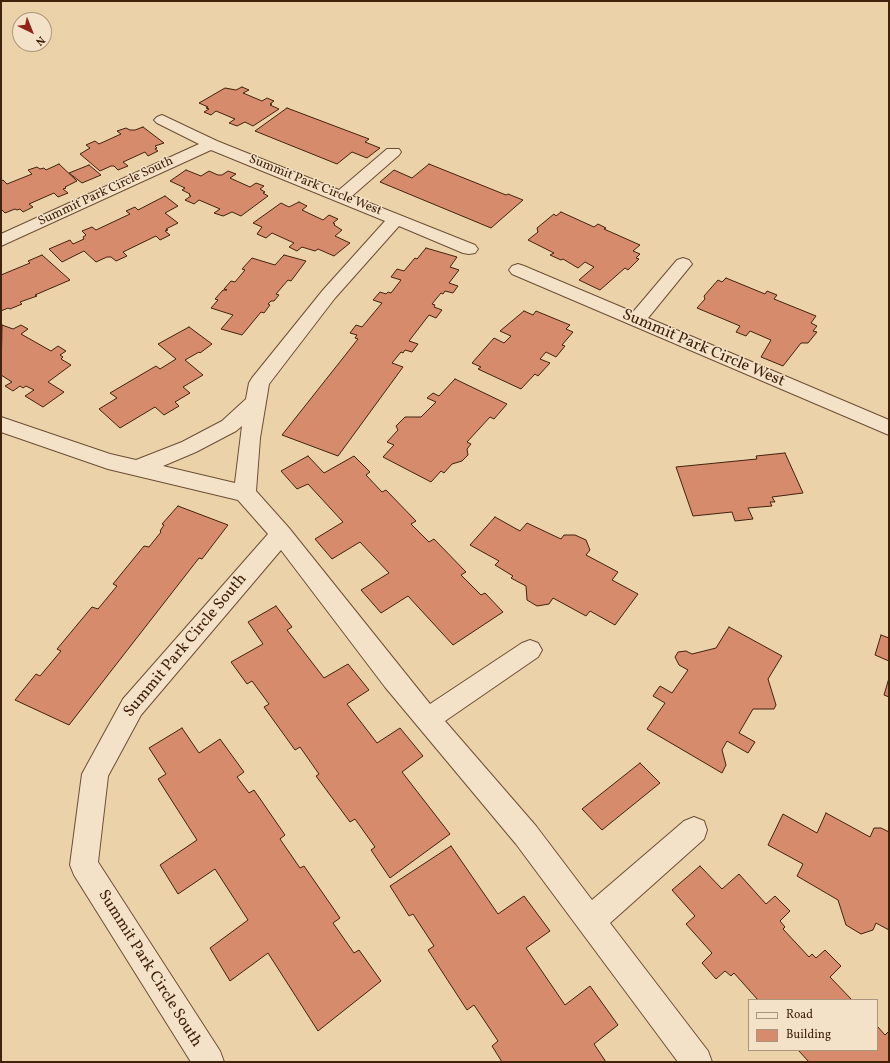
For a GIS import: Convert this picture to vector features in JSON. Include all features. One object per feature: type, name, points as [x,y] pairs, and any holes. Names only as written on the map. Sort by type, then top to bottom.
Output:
[{"type":"lane","name":"Summit Park Circle West","points":[[162,120],[211,144],[469,249]]},
{"type":"lane","name":"Summit Park Circle South","points":[[1,241],[211,144]]},
{"type":"lane","points":[[341,197],[393,152]]},
{"type":"lane","points":[[245,493],[250,438],[259,383],[329,294],[396,219]]},
{"type":"lane","points":[[636,320],[683,264]]},
{"type":"lane","name":"Summit Park Circle West","points":[[518,270],[889,428]]},
{"type":"lane","points":[[136,468],[189,447],[229,426],[256,402]]},
{"type":"lane","points":[[1,424],[108,461],[245,493],[281,534],[394,679],[526,835],[697,1062]]},
{"type":"lane","name":"Summit Park Circle South","points":[[209,1062],[84,865],[95,774],[132,707],[281,534]]},
{"type":"lane","points":[[428,719],[530,650]]},
{"type":"lane","points":[[591,920],[694,830]]},
{"type":"building","points":[[242,87],[249,90],[243,93],[262,101],[267,98],[274,101],[270,105],[279,109],[253,126],[245,122],[237,126],[229,123],[235,119],[216,111],[211,115],[204,112],[209,109],[206,108],[208,107],[199,103],[225,88],[236,90]]},
{"type":"building","points":[[287,108],[369,139],[365,142],[380,148],[367,158],[352,152],[337,164],[255,131]]},
{"type":"building","points":[[143,127],[164,143],[155,146],[157,148],[155,149],[158,151],[148,156],[145,152],[123,162],[128,166],[118,170],[114,166],[111,166],[100,171],[80,154],[90,148],[86,145],[95,141],[99,144],[121,134],[117,131],[126,128],[135,130]]},
{"type":"building","points":[[59,164],[77,181],[63,189],[68,193],[58,197],[54,193],[29,204],[33,207],[23,212],[20,209],[15,209],[5,213],[1,209],[1,181],[3,180],[7,184],[32,174],[28,170],[37,167],[40,169],[44,168],[46,170]]},
{"type":"building","points":[[429,164],[506,195],[508,194],[523,200],[491,228],[380,182],[394,170],[412,178]]},
{"type":"building","points":[[89,165],[101,175],[82,183],[69,173]]},
{"type":"building","points":[[186,170],[201,176],[209,171],[222,175],[228,171],[236,174],[230,178],[250,187],[256,183],[264,186],[260,189],[268,196],[241,216],[232,212],[223,216],[214,213],[220,209],[199,200],[194,204],[185,200],[191,196],[189,195],[190,194],[182,190],[185,188],[170,181]]},
{"type":"building","points":[[165,196],[178,206],[165,213],[178,223],[166,229],[168,230],[165,231],[170,235],[160,240],[156,236],[123,252],[127,256],[116,261],[111,257],[107,257],[96,262],[84,251],[62,262],[49,249],[70,240],[73,244],[84,239],[83,237],[86,235],[82,231],[92,227],[96,230],[130,214],[126,211],[135,207],[138,210]]},
{"type":"building","points":[[299,202],[307,206],[302,210],[323,220],[329,215],[338,219],[333,223],[342,230],[335,236],[350,243],[334,256],[318,249],[315,251],[302,247],[297,251],[289,247],[294,243],[272,233],[266,238],[257,234],[262,227],[253,223],[281,203],[289,207]]},
{"type":"building","points":[[561,212],[594,227],[598,224],[606,228],[604,229],[640,245],[633,251],[640,254],[636,258],[639,259],[628,270],[625,268],[600,290],[579,280],[594,267],[585,262],[578,268],[563,259],[561,260],[550,255],[554,253],[528,240],[538,232],[537,228],[554,214],[556,216]]},
{"type":"building","points":[[426,248],[457,257],[450,267],[459,270],[449,283],[458,286],[453,293],[445,291],[443,294],[441,293],[432,304],[435,305],[434,307],[442,310],[436,318],[429,315],[409,341],[418,344],[412,352],[405,350],[403,353],[401,352],[392,363],[403,367],[338,456],[282,435],[358,339],[355,338],[357,335],[350,333],[356,325],[362,327],[382,303],[373,300],[380,292],[386,294],[388,292],[391,293],[401,280],[391,277],[397,269],[404,271]]},
{"type":"building","points":[[42,255],[70,280],[35,295],[37,296],[20,302],[22,304],[1,311],[1,275],[30,263],[28,261]]},
{"type":"building","points":[[284,255],[306,261],[291,281],[288,280],[276,294],[279,295],[274,301],[271,301],[268,304],[270,305],[264,313],[261,312],[242,335],[221,329],[233,315],[211,308],[218,300],[215,299],[223,290],[227,290],[224,289],[231,281],[235,282],[245,270],[242,269],[252,258],[275,265]]},
{"type":"building","points":[[726,278],[765,294],[767,291],[777,295],[774,299],[816,316],[811,323],[817,326],[813,331],[817,332],[808,343],[801,343],[783,366],[761,357],[771,340],[750,331],[746,336],[736,332],[740,326],[697,308],[705,299],[704,296],[718,280],[722,282]]},
{"type":"building","points":[[524,311],[533,315],[536,311],[570,325],[566,329],[573,332],[562,345],[565,346],[556,357],[546,352],[540,359],[550,363],[538,376],[535,374],[521,389],[478,369],[481,367],[472,363],[494,338],[504,343],[511,336],[500,331]]},
{"type":"building","points":[[2,325],[13,329],[21,325],[28,329],[21,334],[51,351],[58,346],[66,351],[60,355],[63,357],[61,359],[71,365],[48,382],[64,392],[43,407],[25,396],[34,390],[26,386],[23,388],[20,386],[13,391],[5,386],[12,382],[1,375]]},
{"type":"building","points":[[189,327],[212,344],[200,353],[199,352],[185,360],[203,375],[183,387],[190,393],[175,402],[179,406],[164,415],[155,407],[120,428],[99,409],[117,398],[110,393],[156,366],[160,369],[176,359],[158,344]]},
{"type":"building","points":[[455,379],[507,404],[494,419],[490,417],[467,442],[471,444],[467,449],[468,455],[462,461],[452,464],[444,473],[441,471],[431,482],[383,457],[394,445],[387,442],[398,430],[396,426],[405,417],[421,417],[436,402],[427,398],[433,393],[439,396]]},
{"type":"building","points":[[785,453],[803,493],[772,497],[775,502],[770,502],[772,506],[748,508],[753,519],[735,521],[732,512],[693,516],[676,467],[757,459],[756,456]]},
{"type":"building","points":[[308,456],[324,473],[354,456],[370,472],[366,475],[382,492],[386,490],[416,521],[411,524],[429,542],[434,539],[466,572],[461,575],[481,595],[485,593],[503,612],[453,645],[408,596],[381,613],[361,590],[389,573],[360,542],[332,559],[315,539],[343,522],[308,484],[297,489],[281,471]]},
{"type":"building","points":[[178,506],[228,525],[202,559],[199,558],[69,725],[15,700],[36,674],[40,676],[61,651],[57,649],[92,607],[98,609],[117,586],[113,584],[144,546],[149,547],[161,532],[160,531],[164,525],[162,524]]},
{"type":"building","points":[[495,517],[520,531],[527,523],[561,539],[564,535],[575,535],[586,540],[590,550],[586,555],[618,572],[612,580],[638,594],[615,625],[590,611],[586,616],[553,598],[549,604],[537,606],[527,600],[526,586],[511,578],[513,576],[495,565],[499,561],[470,545]]},
{"type":"building","points":[[276,606],[292,627],[287,630],[324,678],[348,664],[369,690],[347,704],[377,743],[400,728],[423,756],[402,772],[450,834],[390,878],[371,850],[375,847],[355,819],[350,822],[316,776],[319,774],[300,747],[295,750],[264,707],[269,704],[252,681],[247,684],[231,662],[263,644],[248,622]]},
{"type":"building","points":[[729,627],[782,656],[768,679],[776,705],[774,709],[753,709],[739,733],[755,742],[748,753],[727,741],[722,750],[726,765],[722,773],[647,729],[665,703],[653,696],[660,686],[672,693],[688,670],[679,665],[675,657],[678,652],[686,651],[692,654],[716,648]]},
{"type":"building","points":[[881,635],[889,638],[889,661],[875,655]]},
{"type":"building","points":[[889,678],[889,697],[884,695]]},
{"type":"building","points":[[182,728],[199,753],[220,739],[244,772],[237,777],[249,793],[254,790],[285,835],[280,839],[300,868],[304,866],[340,918],[333,923],[354,953],[359,950],[381,981],[318,1031],[268,953],[230,981],[210,948],[248,920],[215,869],[178,894],[160,865],[197,840],[158,779],[166,774],[149,748]]},
{"type":"building","points":[[640,763],[660,783],[602,830],[582,809]]},
{"type":"building","points":[[826,813],[870,837],[874,828],[881,828],[889,832],[889,930],[876,923],[873,930],[861,934],[846,925],[838,900],[797,876],[803,864],[768,845],[783,814],[817,833]]},
{"type":"building","points":[[451,846],[498,914],[524,896],[550,931],[526,948],[565,1005],[590,986],[618,1025],[594,1044],[606,1062],[502,1062],[492,1046],[498,1041],[474,1005],[467,1010],[428,950],[434,946],[413,914],[409,916],[390,886]]},
{"type":"building","points":[[700,866],[722,889],[739,874],[766,904],[775,896],[790,911],[780,921],[785,927],[783,929],[809,957],[812,954],[816,958],[825,950],[841,966],[830,977],[851,999],[757,999],[734,973],[731,976],[725,971],[716,979],[702,963],[712,953],[686,924],[695,916],[672,890]]},
{"type":"building","points":[[878,1027],[885,1035],[889,1031],[889,1062],[809,1062],[799,1051],[878,1051]]}]
